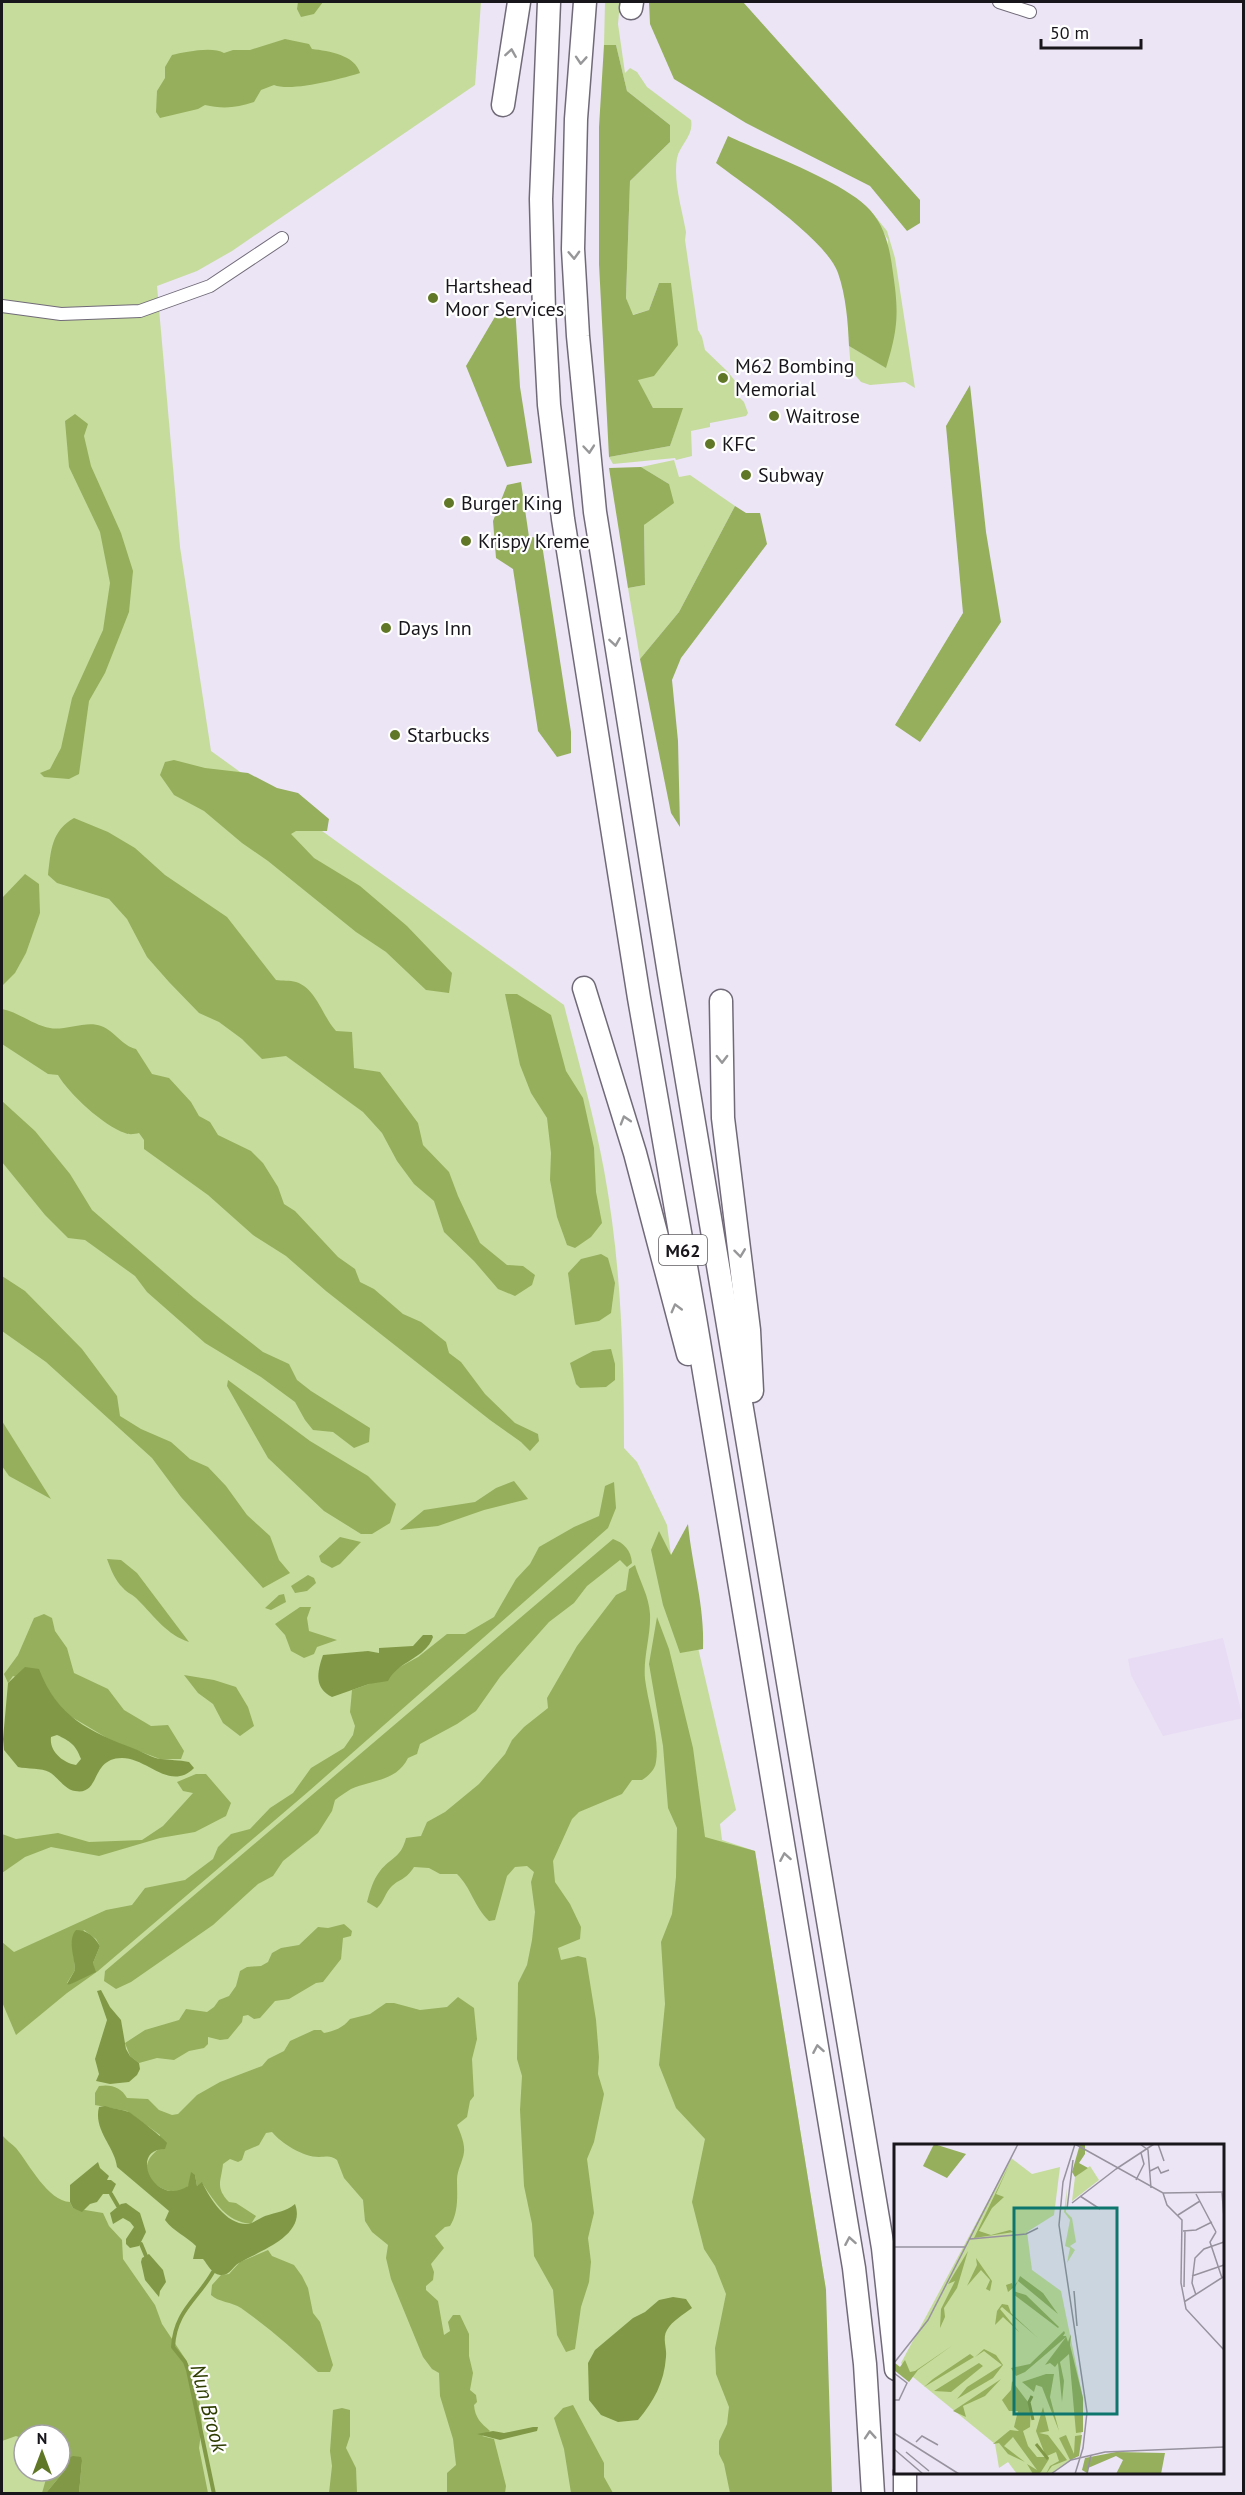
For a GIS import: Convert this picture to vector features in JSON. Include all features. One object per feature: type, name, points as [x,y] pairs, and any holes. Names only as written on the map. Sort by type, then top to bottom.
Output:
[{"type":"highway","points":[[503,105],[519,2]]},
{"type":"highway","name":"M62","points":[[549,2],[541,199],[544,311],[550,416],[563,519],[637,986],[854,2268],[865,2364],[873,2493]]},
{"type":"highway","name":"M62","points":[[585,2],[576,119],[573,249],[578,336],[595,512],[669,975],[883,2248],[894,2350]]},
{"type":"highway","points":[[584,988],[635,1153],[723,1486]]},
{"type":"highway","points":[[721,1001],[723,1118],[749,1330],[758,1497]]},
{"type":"highway","points":[[905,2474],[905,2493]]},
{"type":"street","points":[[999,2],[1030,12]]},
{"type":"street","points":[[2,306],[61,314],[140,311],[210,286],[282,238]]},
{"type":"shaded area","points":[[2,2],[481,2],[475,85],[232,251],[197,271],[157,286],[180,547],[211,751],[564,1005],[596,1129],[610,1205],[618,1274],[624,1448],[637,1462],[667,1525],[671,1555],[692,1622],[736,1810],[720,1824],[722,1840],[755,1851],[826,2290],[821,2493],[2,2493]]},
{"type":"shaded area","points":[[298,2],[323,2],[314,14],[301,17],[297,9]]},
{"type":"shaded area","points":[[605,2],[620,2],[618,24],[625,73],[630,68],[637,72],[647,87],[691,120],[689,135],[677,158],[676,176],[686,232],[685,240],[698,330],[705,350],[728,372],[742,390],[735,393],[744,402],[748,413],[746,416],[710,423],[710,427],[691,431],[692,456],[676,460],[675,458],[613,464],[609,457],[670,446],[682,408],[653,408],[637,380],[659,283],[649,310],[632,315],[626,298],[630,181],[670,142],[670,125],[627,91],[616,45],[604,45]]},
{"type":"shaded area","points":[[649,2],[743,2],[920,200],[920,223],[907,231],[870,186],[746,123],[674,79],[650,24]]},
{"type":"shaded area","points":[[285,39],[309,44],[312,49],[347,58],[353,62],[360,73],[304,86],[274,85],[261,90],[254,102],[242,106],[205,105],[198,109],[160,118],[156,112],[157,91],[165,78],[165,67],[172,55],[206,50],[224,53],[233,50],[250,50]]},
{"type":"shaded area","points":[[604,45],[616,45],[627,91],[670,125],[670,142],[630,181],[626,298],[633,315],[649,310],[659,283],[671,283],[678,345],[654,376],[638,380],[653,408],[683,408],[670,446],[609,457],[599,264],[599,127]]},
{"type":"shaded area","points":[[728,136],[842,189],[870,210],[880,224],[889,248],[896,299],[895,331],[886,368],[849,346],[843,291],[831,259],[784,214],[716,163]]},
{"type":"shaded area","points":[[870,210],[887,231],[895,258],[915,388],[905,382],[870,385],[861,382],[851,370],[849,346],[885,367],[888,240]]},
{"type":"shaded area","points":[[515,306],[520,387],[532,463],[507,467],[466,366],[496,315]]},
{"type":"shaded area","points":[[970,385],[986,532],[1001,622],[920,742],[895,725],[963,613],[946,426]]},
{"type":"shaded area","points":[[75,414],[88,424],[84,436],[91,466],[121,533],[133,571],[129,612],[105,673],[89,701],[79,774],[69,779],[44,777],[40,773],[50,769],[61,748],[72,698],[103,630],[110,583],[100,532],[69,467],[65,421]]},
{"type":"shaded area","points":[[674,460],[679,477],[690,475],[735,506],[679,612],[640,659],[628,588],[645,585],[644,525],[669,484],[641,467]]},
{"type":"shaded area","points":[[641,467],[669,484],[674,503],[644,525],[645,585],[628,588],[609,468]]},
{"type":"shaded area","points":[[521,482],[529,537],[541,538],[571,732],[571,753],[557,757],[538,731],[513,569],[496,558],[493,521],[507,485]]},
{"type":"shaded area","points":[[735,506],[746,513],[760,513],[767,544],[681,658],[672,680],[678,741],[680,827],[671,813],[640,659],[679,612]]},
{"type":"shaded area","points":[[174,760],[205,768],[248,773],[277,788],[298,793],[329,819],[327,831],[296,831],[291,834],[314,858],[360,886],[407,926],[452,973],[449,993],[426,990],[386,952],[356,932],[204,811],[174,795],[160,775],[165,762]]},
{"type":"shaded area","points":[[74,818],[108,832],[135,848],[165,875],[227,917],[276,980],[294,981],[303,985],[309,990],[336,1031],[352,1032],[354,1068],[380,1072],[418,1123],[423,1145],[449,1172],[480,1243],[507,1265],[523,1266],[535,1275],[532,1285],[515,1296],[498,1289],[474,1261],[444,1232],[434,1201],[414,1184],[397,1161],[382,1133],[363,1112],[286,1056],[262,1059],[242,1039],[219,1022],[199,1013],[147,957],[127,919],[109,899],[57,883],[48,875],[51,850],[56,835],[66,823]]},
{"type":"shaded area","points":[[25,874],[39,884],[40,913],[26,953],[15,973],[2,986],[2,898]]},
{"type":"shaded area","points":[[505,994],[517,994],[551,1015],[566,1071],[583,1098],[594,1148],[596,1192],[602,1223],[591,1237],[575,1248],[567,1245],[557,1217],[550,1180],[551,1153],[547,1118],[531,1093],[520,1065]]},
{"type":"shaded area","points":[[2,1009],[56,1029],[95,1024],[110,1031],[127,1045],[136,1049],[152,1074],[169,1078],[191,1102],[199,1116],[210,1122],[218,1135],[251,1151],[263,1163],[278,1187],[284,1204],[295,1211],[338,1257],[355,1269],[360,1282],[374,1289],[403,1314],[421,1322],[446,1342],[449,1353],[461,1362],[485,1394],[515,1423],[538,1434],[539,1441],[530,1451],[326,1291],[286,1256],[253,1235],[208,1195],[144,1149],[144,1140],[139,1133],[127,1134],[107,1124],[78,1100],[58,1075],[48,1074],[2,1044]]},
{"type":"shaded area","points":[[2,1101],[35,1131],[70,1174],[92,1210],[194,1298],[263,1352],[289,1364],[297,1380],[311,1391],[370,1428],[369,1442],[354,1448],[333,1432],[313,1430],[295,1402],[261,1377],[205,1343],[147,1292],[135,1276],[85,1240],[68,1238],[45,1215],[2,1162]]},
{"type":"shaded area","points":[[601,1254],[608,1258],[615,1283],[611,1313],[599,1321],[575,1325],[568,1273],[581,1259]]},
{"type":"shaded area","points":[[2,1276],[25,1291],[82,1349],[117,1396],[120,1416],[141,1429],[171,1442],[190,1459],[208,1467],[226,1486],[247,1515],[270,1536],[279,1560],[290,1573],[263,1588],[181,1497],[152,1458],[46,1362],[2,1331]]},
{"type":"shaded area","points":[[611,1349],[615,1364],[615,1380],[606,1387],[580,1388],[576,1384],[570,1363],[593,1351]]},
{"type":"shaded area","points":[[228,1380],[310,1441],[368,1476],[396,1504],[390,1523],[372,1534],[361,1534],[324,1511],[268,1458],[227,1386]]},
{"type":"shaded area","points":[[2,1421],[51,1499],[9,1476],[2,1466]]},
{"type":"shaded area","points":[[514,1481],[528,1499],[484,1510],[438,1526],[400,1530],[424,1510],[475,1502],[496,1488]]},
{"type":"shaded area","points":[[614,1482],[616,1508],[608,1528],[309,1791],[98,1971],[16,2035],[2,2002],[2,1942],[14,1952],[106,1910],[132,1905],[145,1888],[185,1880],[213,1859],[218,1847],[231,1834],[250,1829],[270,1808],[293,1793],[311,1768],[344,1748],[353,1735],[355,1726],[350,1712],[352,1690],[369,1684],[418,1657],[447,1634],[465,1634],[494,1617],[516,1579],[530,1564],[539,1547],[599,1516],[605,1486]],"holes":[[[84,1930],[96,1939],[100,1946],[93,1963],[94,1973],[89,1973],[69,1985],[67,1983],[75,1970],[73,1949]]]},
{"type":"shaded area","points":[[688,1524],[702,1618],[703,1649],[680,1653],[663,1605],[651,1550],[659,1531],[671,1555]]},
{"type":"shaded area","points":[[340,1537],[361,1542],[340,1564],[332,1568],[321,1562],[319,1556]]},
{"type":"shaded area","points":[[613,1539],[626,1548],[632,1563],[627,1567],[620,1560],[587,1586],[574,1603],[549,1622],[500,1677],[476,1711],[420,1744],[417,1754],[408,1758],[403,1766],[391,1776],[351,1789],[335,1800],[332,1811],[318,1833],[283,1861],[273,1876],[258,1884],[213,1925],[131,1982],[116,1989],[104,1981],[105,1971]]},
{"type":"shaded area","points":[[107,1559],[121,1560],[137,1573],[189,1642],[167,1630],[120,1585]]},
{"type":"shaded area","points":[[635,1565],[650,1614],[645,1679],[656,1743],[655,1765],[642,1780],[632,1780],[622,1794],[579,1812],[572,1819],[553,1861],[555,1882],[570,1904],[581,1927],[580,1939],[558,1948],[561,1960],[578,1956],[586,1958],[596,2020],[598,2074],[604,2094],[594,2142],[587,2159],[594,2213],[588,2238],[591,2262],[589,2282],[581,2307],[575,2349],[566,2352],[557,2335],[553,2290],[534,2256],[532,2224],[524,2186],[520,2110],[522,2076],[517,2059],[518,1983],[527,1965],[532,1940],[535,1912],[531,1882],[534,1872],[527,1866],[515,1867],[507,1876],[495,1920],[489,1921],[484,1915],[457,1874],[440,1874],[429,1868],[414,1867],[408,1875],[391,1887],[377,1908],[367,1902],[378,1874],[398,1854],[406,1838],[421,1836],[427,1822],[445,1812],[479,1784],[505,1754],[512,1740],[548,1708],[547,1698],[577,1646],[616,1595],[626,1590],[629,1569]]},
{"type":"shaded area","points":[[308,1575],[314,1578],[316,1583],[307,1591],[295,1593],[291,1586]]},
{"type":"shaded area","points":[[284,1594],[286,1602],[271,1610],[265,1608],[279,1595]]},
{"type":"shaded area","points":[[300,1607],[311,1607],[307,1618],[309,1631],[337,1640],[317,1647],[314,1654],[304,1658],[291,1651],[285,1635],[275,1624]]},
{"type":"shaded area","points":[[44,1614],[52,1618],[55,1631],[67,1648],[74,1673],[108,1689],[124,1710],[151,1726],[168,1725],[184,1751],[181,1759],[160,1759],[112,1741],[65,1713],[45,1686],[13,1676],[8,1683],[4,1674],[18,1655],[34,1618]]},
{"type":"shaded area","points":[[657,1617],[669,1649],[693,1748],[705,1837],[755,1851],[826,2290],[832,2493],[730,2493],[724,2464],[719,2454],[719,2441],[727,2424],[729,2407],[716,2374],[715,2348],[726,2294],[715,2266],[704,2249],[692,2202],[705,2139],[676,2108],[659,2065],[665,2004],[661,1942],[672,1914],[676,1877],[677,1828],[668,1808],[663,1746],[649,1664]]},
{"type":"shaded area","points":[[423,1635],[432,1635],[429,1644],[392,1674],[388,1681],[369,1684],[332,1697],[322,1689],[318,1673],[323,1655],[368,1651],[379,1653],[379,1648],[413,1646]]},
{"type":"shaded area","points":[[1223,1638],[1243,1718],[1163,1736],[1131,1675],[1128,1659]]},
{"type":"shaded area","points":[[25,1667],[39,1669],[46,1686],[55,1699],[77,1721],[104,1736],[151,1756],[189,1762],[194,1768],[176,1777],[159,1772],[132,1759],[122,1758],[105,1764],[89,1788],[75,1791],[46,1771],[18,1767],[4,1750],[8,1683]],"holes":[[[57,1735],[77,1750],[81,1759],[76,1765],[62,1759],[52,1747],[51,1737]]]},
{"type":"shaded area","points":[[184,1675],[214,1680],[236,1687],[248,1707],[254,1726],[240,1736],[223,1723],[213,1704],[198,1693]]},
{"type":"shaded area","points":[[196,1774],[206,1774],[231,1803],[226,1816],[195,1832],[160,1838],[99,1856],[51,1847],[25,1857],[2,1873],[2,1834],[16,1839],[58,1833],[89,1842],[142,1840],[163,1826],[193,1793],[183,1791],[177,1782]]},
{"type":"shaded area","points":[[344,1924],[352,1931],[351,1936],[343,1938],[341,1959],[323,1982],[316,1983],[289,1999],[275,2001],[260,2018],[243,2016],[242,2022],[228,2039],[208,2037],[208,2044],[204,2048],[189,2051],[174,2060],[157,2058],[139,2063],[130,2056],[125,2043],[145,2030],[179,2020],[186,2009],[207,2012],[219,2000],[229,1996],[236,1986],[240,1971],[247,1967],[261,1966],[268,1962],[272,1953],[281,1948],[299,1945],[318,1927],[328,1928]]},
{"type":"shaded area","points":[[76,1930],[90,1934],[100,1946],[93,1963],[96,1972],[69,1985],[67,1984],[75,1970],[72,1939]]},
{"type":"shaded area","points":[[101,1990],[110,2007],[121,2020],[126,2049],[130,2056],[139,2063],[140,2069],[137,2075],[129,2082],[110,2084],[96,2081],[99,2074],[95,2059],[107,2020],[97,1991]]},
{"type":"shaded area","points":[[458,1997],[474,2008],[477,2039],[472,2059],[474,2096],[470,2101],[467,2117],[457,2125],[464,2149],[457,2176],[455,2215],[450,2226],[445,2227],[435,2236],[444,2248],[431,2264],[434,2272],[433,2280],[426,2286],[426,2290],[438,2301],[444,2335],[450,2331],[448,2322],[453,2315],[460,2315],[469,2334],[469,2356],[473,2373],[470,2390],[476,2395],[477,2402],[474,2405],[477,2417],[490,2431],[482,2436],[494,2439],[506,2486],[505,2493],[447,2493],[447,2473],[456,2465],[453,2439],[440,2396],[439,2373],[432,2369],[423,2357],[391,2279],[386,2258],[388,2245],[372,2232],[365,2221],[363,2200],[344,2178],[337,2160],[330,2157],[306,2155],[281,2141],[272,2132],[266,2133],[259,2145],[245,2151],[242,2160],[238,2162],[230,2159],[223,2164],[220,2188],[225,2197],[229,2202],[236,2203],[256,2216],[251,2224],[242,2222],[222,2210],[202,2183],[197,2186],[195,2175],[187,2187],[179,2191],[170,2191],[154,2183],[147,2167],[150,2158],[159,2149],[160,2135],[127,2111],[95,2105],[95,2093],[99,2086],[108,2085],[119,2089],[127,2098],[148,2099],[159,2110],[172,2115],[178,2114],[197,2095],[220,2082],[262,2066],[268,2059],[284,2051],[290,2041],[314,2030],[321,2030],[324,2033],[335,2030],[350,2019],[370,2014],[386,2003],[420,2010],[447,2007]]},
{"type":"shaded area","points":[[105,2106],[129,2112],[167,2143],[165,2149],[154,2151],[148,2158],[147,2167],[156,2184],[165,2190],[176,2191],[188,2186],[191,2172],[195,2175],[197,2186],[202,2182],[220,2210],[234,2221],[249,2224],[295,2204],[297,2215],[294,2225],[279,2241],[239,2263],[229,2273],[220,2275],[215,2273],[203,2259],[193,2259],[196,2246],[165,2220],[169,2211],[117,2167],[99,2123],[99,2107]]},
{"type":"shaded area","points":[[2,2135],[16,2148],[47,2189],[62,2200],[70,2202],[73,2208],[103,2213],[109,2226],[122,2240],[123,2259],[155,2305],[162,2324],[186,2360],[198,2387],[202,2426],[199,2448],[208,2493],[79,2493],[82,2461],[72,2459],[72,2423],[12,2423],[12,2437],[2,2441]]},
{"type":"shaded area","points":[[98,2162],[100,2168],[109,2176],[107,2180],[116,2184],[111,2194],[103,2194],[97,2202],[90,2204],[82,2212],[73,2208],[70,2202],[70,2185]]},
{"type":"shaded area","points":[[126,2203],[140,2213],[146,2232],[139,2246],[130,2248],[126,2244],[126,2239],[134,2227],[123,2218],[113,2224],[110,2213],[121,2204]]},
{"type":"shaded area","points":[[268,2250],[272,2256],[294,2265],[302,2276],[308,2288],[313,2313],[320,2322],[333,2365],[330,2372],[318,2372],[280,2338],[241,2308],[211,2295],[212,2285],[221,2275],[229,2274],[240,2262]]},
{"type":"shaded area","points":[[149,2254],[163,2270],[166,2282],[159,2297],[145,2280],[141,2262],[142,2258]]},
{"type":"shaded area","points":[[673,2297],[686,2299],[692,2308],[678,2318],[666,2333],[665,2366],[649,2406],[638,2420],[618,2422],[601,2415],[589,2400],[588,2363],[595,2350],[633,2318],[645,2312],[659,2300]]},
{"type":"shaded area","points":[[573,2405],[604,2463],[604,2477],[613,2493],[571,2493],[564,2449],[554,2418],[563,2408]]},
{"type":"shaded area","points":[[342,2408],[350,2410],[350,2436],[346,2448],[356,2468],[357,2493],[329,2493],[333,2410]]},
{"type":"shaded area","points":[[538,2427],[537,2431],[500,2440],[477,2434],[493,2431],[504,2433]]},
{"type":"shaded area","points":[[72,2456],[81,2457],[82,2461],[79,2493],[46,2493],[54,2483],[72,2483]]},
{"type":"shaded area","points":[[45,2483],[54,2483],[46,2493],[42,2493]]},
{"type":"waterway","points":[[111,2194],[118,2206]]},
{"type":"waterway","points":[[141,2244],[146,2256]]},
{"type":"waterway","name":"Nun Brook","points":[[213,2272],[182,2315],[173,2347],[185,2362],[188,2370],[214,2494]]},
{"type":"place","name":"Hartshead Moor Services","points":[[433,298]]},
{"type":"place","name":"M62 Bombing Memorial","points":[[723,378]]},
{"type":"place","name":"Waitrose","points":[[774,416]]},
{"type":"place","name":"KFC","points":[[710,444]]},
{"type":"place","name":"Subway","points":[[746,475]]},
{"type":"place","name":"Burger King","points":[[449,503]]},
{"type":"place","name":"Krispy Kreme","points":[[466,541]]},
{"type":"place","name":"Days Inn","points":[[386,628]]},
{"type":"place","name":"Starbucks","points":[[395,735]]}]
